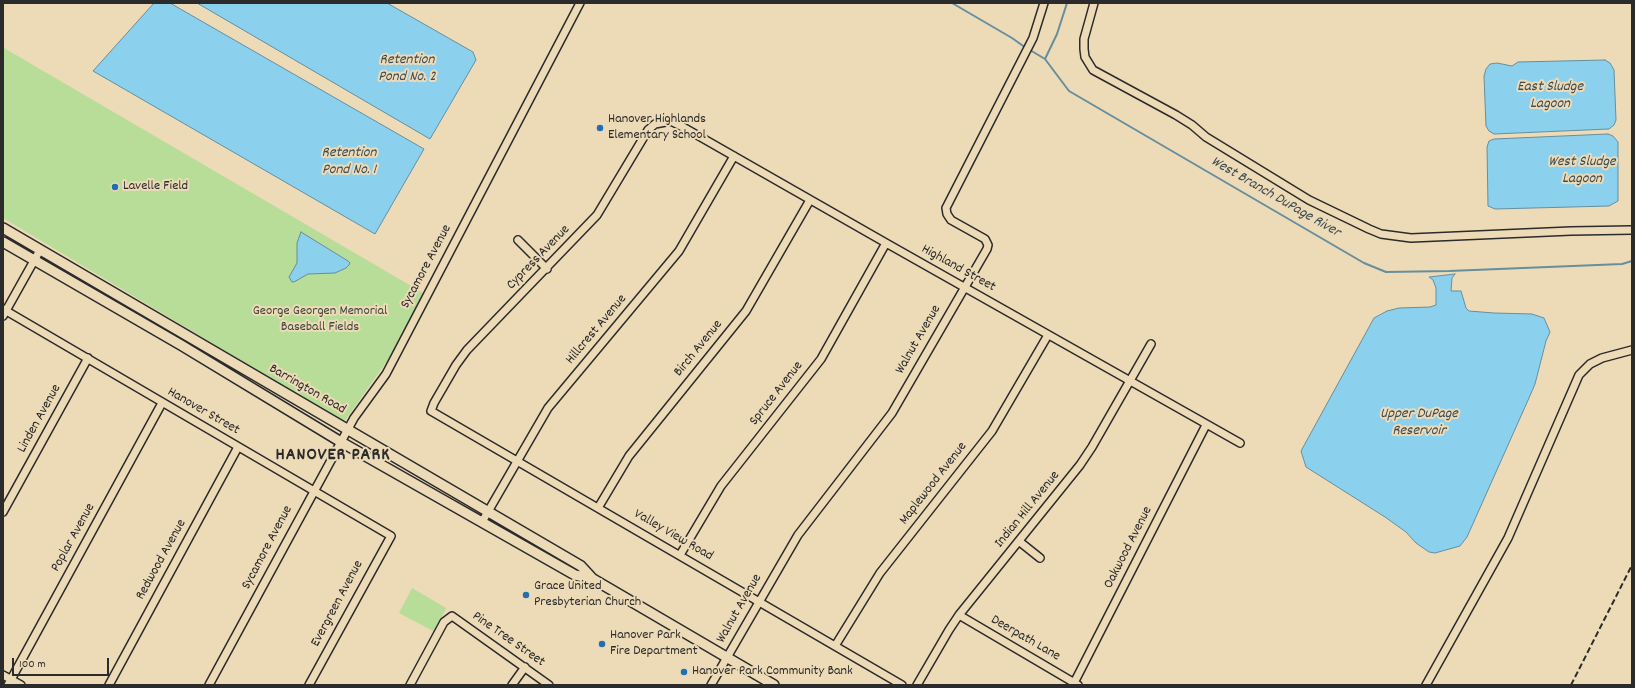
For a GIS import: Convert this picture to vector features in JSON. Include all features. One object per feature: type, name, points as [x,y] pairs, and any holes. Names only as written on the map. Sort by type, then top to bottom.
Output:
[{"type":"main road","name":"Barrington Road","points":[[3,228],[580,566],[592,579],[774,685]]},
{"type":"main road","name":"Barrington Road","points":[[3,242],[181,345],[341,442],[575,575],[592,579]]},
{"type":"street","name":"Sycamore Avenue","points":[[209,685],[354,418],[386,374],[580,3]]},
{"type":"street","name":"Walnut Avenue","points":[[711,685],[798,535],[892,413],[966,287],[988,245],[985,239],[949,218],[946,208],[1033,38],[1044,3]]},
{"type":"street","points":[[1094,3],[1084,39],[1085,57],[1093,70],[1181,118],[1206,137],[1309,200],[1369,229],[1381,234],[1412,238],[1571,231],[1632,230]]},
{"type":"street","name":"Highland Street","points":[[662,122],[671,121],[677,124],[886,244],[966,287],[1240,443]]},
{"type":"street","name":"Cypress Avenue","points":[[431,411],[434,403],[461,358],[597,215],[648,130],[655,124],[662,122]]},
{"type":"street","name":"Hillcrest Avenue","points":[[482,522],[548,408],[679,251],[734,156]]},
{"type":"street","name":"Birch Avenue","points":[[598,508],[629,456],[746,311],[810,200]]},
{"type":"street","points":[[518,240],[547,269]]},
{"type":"street","name":"Spruce Avenue","points":[[680,555],[721,486],[821,359],[886,244]]},
{"type":"street","points":[[4,312],[40,250]]},
{"type":"street","name":"Hanover Street","points":[[4,312],[88,358],[162,403],[391,536]]},
{"type":"street","name":"Maplewood Avenue","points":[[835,646],[878,577],[992,431],[1048,335]]},
{"type":"street","name":"Indian Hill Avenue","points":[[917,685],[949,630],[959,616],[1020,542],[1092,448],[1151,344]]},
{"type":"street","points":[[1426,685],[1508,538],[1579,375],[1590,364],[1602,358],[1632,350]]},
{"type":"street","name":"Linden Avenue","points":[[3,512],[88,358]]},
{"type":"street","name":"Poplar Avenue","points":[[10,682],[162,403]]},
{"type":"street","name":"Valley View Road","points":[[431,411],[902,685]]},
{"type":"street","name":"Oakwood Avenue","points":[[1076,684],[1206,425]]},
{"type":"street","name":"Redwood Avenue","points":[[109,685],[238,447]]},
{"type":"street","name":"Evergreen Avenue","points":[[309,685],[391,536]]},
{"type":"street","points":[[1020,542],[1040,558]]},
{"type":"street","name":"Pine Tree Street","points":[[410,685],[444,622],[452,616],[549,685]]},
{"type":"street","name":"Deerpath Lane","points":[[959,616],[1076,684]]},
{"type":"street","points":[[512,685],[525,667]]},
{"type":"street","points":[[3,675],[10,682],[21,685]]},
{"type":"green space","name":"George Georgen Memorial Baseball Fields","points":[[4,48],[425,294],[392,354],[344,422],[3,218]]},
{"type":"green space","points":[[412,588],[446,608],[435,632],[399,613]]},
{"type":"water","name":"Retention Pond No. 1","points":[[154,3],[170,3],[424,149],[375,234],[93,71]]},
{"type":"water","name":"Retention Pond No. 2","points":[[197,3],[387,3],[473,52],[476,60],[430,139]]},
{"type":"water","name":"East Sludge Lagoon","points":[[1605,60],[1610,63],[1614,70],[1616,120],[1614,125],[1609,129],[1494,134],[1489,131],[1486,126],[1484,76],[1486,69],[1490,64],[1497,63],[1512,66],[1518,62]]},
{"type":"water","name":"West Sludge Lagoon","points":[[1608,134],[1613,136],[1618,142],[1618,201],[1609,206],[1495,209],[1488,206],[1487,147],[1489,141],[1494,139]]},
{"type":"water","points":[[301,232],[348,261],[350,263],[349,265],[335,273],[308,274],[292,282],[289,277],[297,263],[297,243]]},
{"type":"water","name":"Upper DuPage Reservoir","points":[[1455,274],[1452,278],[1451,291],[1461,291],[1466,308],[1469,311],[1532,314],[1544,318],[1550,332],[1546,341],[1535,384],[1467,537],[1460,546],[1435,553],[1429,552],[1416,543],[1406,532],[1385,517],[1306,467],[1301,451],[1374,318],[1387,311],[1399,308],[1430,307],[1436,305],[1436,288],[1433,280],[1429,277]]},
{"type":"waterway","name":"West Branch DuPage River","points":[[952,3],[1012,38],[1026,48]]},
{"type":"waterway","points":[[1045,59],[1057,34],[1067,3]]},
{"type":"waterway","name":"West Branch DuPage River","points":[[1030,50],[1045,59],[1069,91],[1364,263],[1386,272],[1622,264],[1632,261]]},
{"type":"railway","points":[[1571,685],[1632,565]]},
{"type":"place","name":"Hanover Highlands Elementary School","points":[[600,128]]},
{"type":"place","name":"Lavelle Field","points":[[115,187]]},
{"type":"place","name":"Grace United Presbyterian Church","points":[[526,595]]},
{"type":"place","name":"Hanover Park Fire Department","points":[[602,644]]},
{"type":"place","name":"Hanover Park Community Bank","points":[[684,672]]},
{"type":"district","name":"HANOVER PARK","points":[[333,457]]}]
